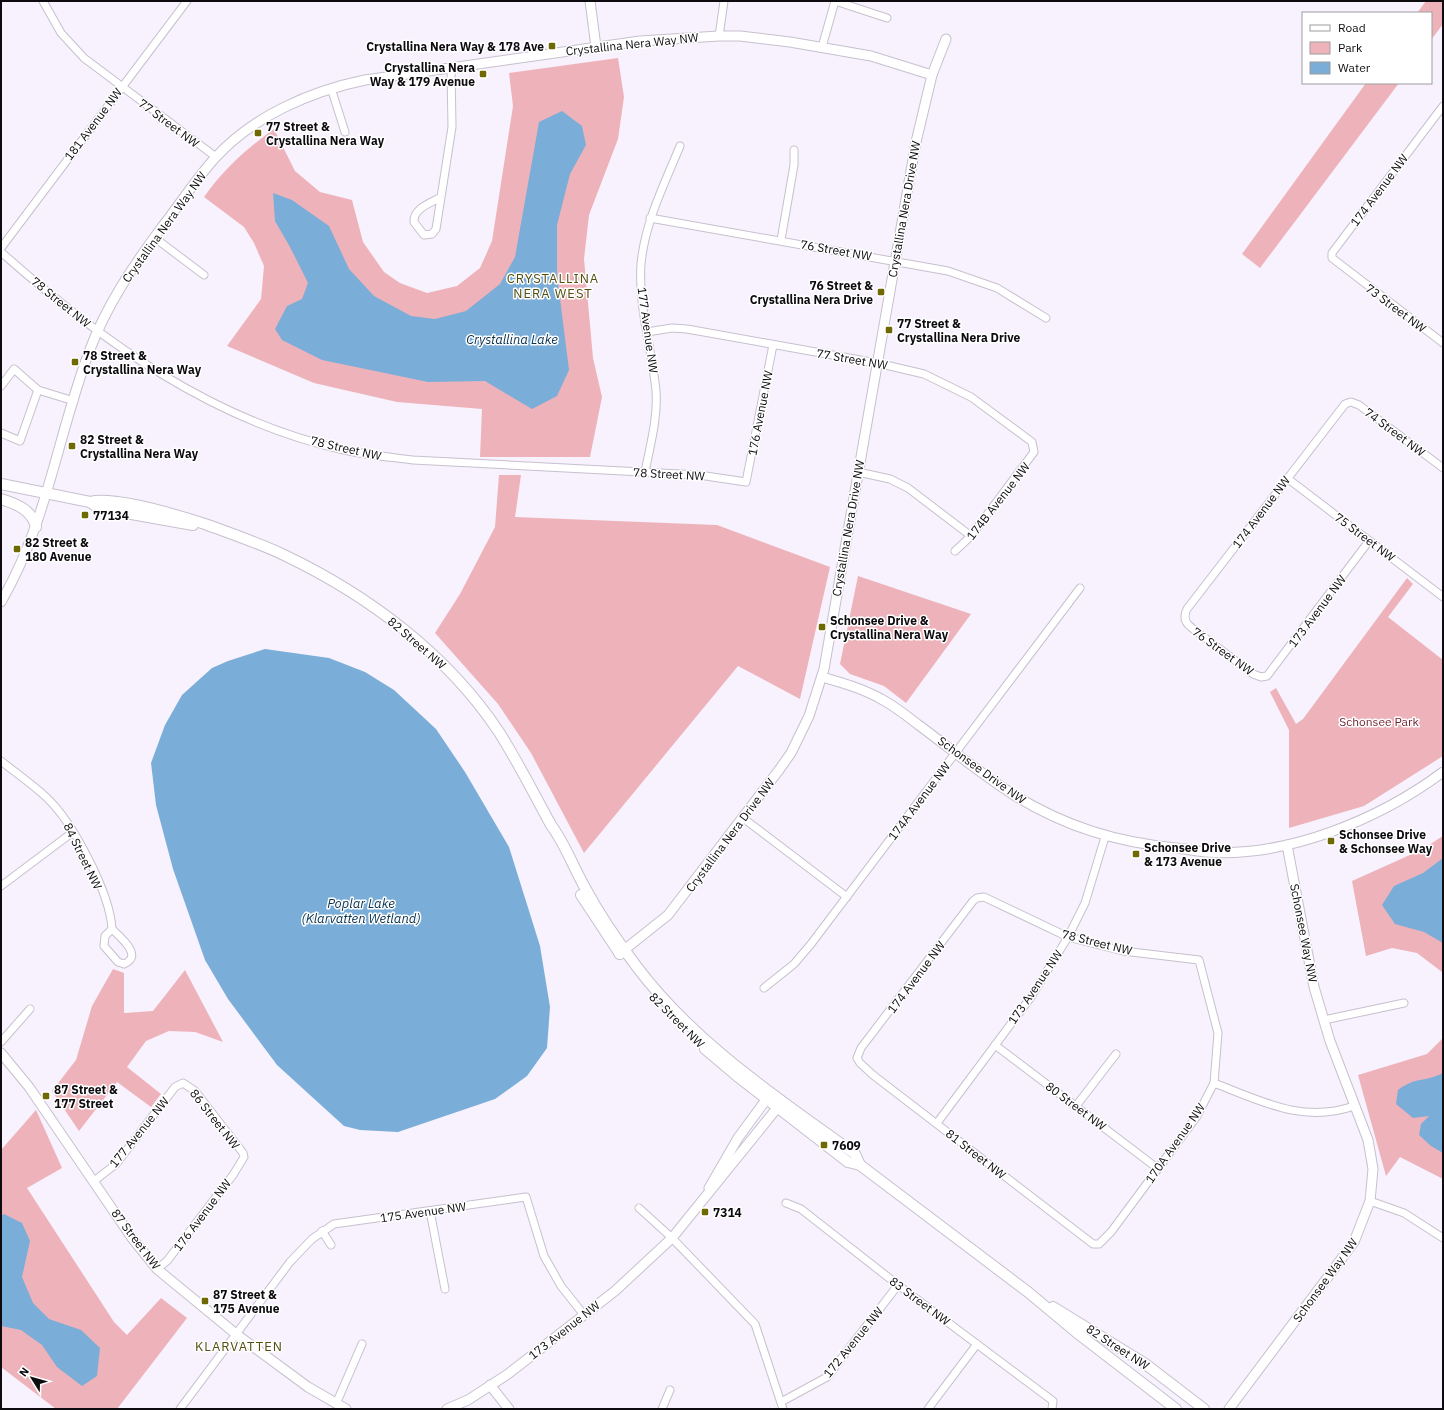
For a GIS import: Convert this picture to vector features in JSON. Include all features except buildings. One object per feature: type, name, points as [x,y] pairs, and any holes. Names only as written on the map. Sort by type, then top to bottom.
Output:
[{"type":"main road","name":"82 Street NW","points":[[1,484],[90,502],[98,508],[221,530],[284,554],[342,585],[394,622],[430,652],[460,683],[498,732],[558,835],[592,900],[622,952],[682,1019],[848,1162],[860,1165],[1028,1292],[1081,1337],[1176,1409]]},
{"type":"main road","points":[[1,498],[27,511],[34,519],[36,527]]},
{"type":"main road","name":"82 Street NW","points":[[1028,1292],[1144,1363],[1204,1409]]},
{"type":"street","name":"77 Street NW","points":[[43,1],[61,33],[72,46],[121,87],[216,157]]},
{"type":"street","name":"181 Avenue NW","points":[[1,248],[187,1]]},
{"type":"street","points":[[590,1],[596,47]]},
{"type":"street","points":[[719,36],[724,1]]},
{"type":"street","points":[[822,47],[835,1],[887,18]]},
{"type":"street","name":"Crystallina Nera Way NW","points":[[1,602],[18,571],[36,527],[47,494],[82,370],[97,331],[119,289],[216,157],[238,137],[262,120],[287,106],[331,88],[365,80],[677,37],[740,36],[822,47],[871,56],[932,75]]},
{"type":"street","name":"Crystallina Nera Drive NW","points":[[622,952],[668,915],[791,753],[809,716],[822,677],[916,142],[932,75],[946,39]]},
{"type":"street","points":[[441,197],[421,208],[415,214],[414,222],[424,235],[430,236],[435,232],[441,197],[452,127],[451,69]]},
{"type":"street","points":[[331,88],[345,132]]},
{"type":"street","name":"174 Avenue NW","points":[[1348,272],[1332,258],[1332,253],[1443,106]]},
{"type":"street","name":"177 Avenue NW","points":[[645,472],[656,399],[641,281],[644,246],[650,218],[680,146]]},
{"type":"street","points":[[781,240],[794,165],[794,150]]},
{"type":"street","name":"76 Street NW","points":[[650,218],[895,260],[948,271],[979,281],[1010,295],[1046,318]]},
{"type":"street","points":[[155,238],[204,275]]},
{"type":"street","name":"78 Street NW","points":[[1,252],[49,295],[97,331],[173,381],[230,411],[284,432],[343,449],[413,460],[700,475],[746,482]]},
{"type":"street","name":"73 Street NW","points":[[1348,272],[1443,343]]},
{"type":"street","name":"77 Street NW","points":[[647,332],[672,328],[687,329],[877,363],[924,374],[961,391],[1027,438],[1034,447]]},
{"type":"street","name":"176 Avenue NW","points":[[746,482],[773,345]]},
{"type":"street","points":[[1,386],[14,369],[38,390],[74,401]]},
{"type":"street","points":[[1,433],[20,441],[38,390]]},
{"type":"street","name":"74 Street NW","points":[[1345,404],[1351,402],[1359,405],[1443,468]]},
{"type":"street","name":"174 Avenue NW","points":[[1186,622],[1185,614],[1187,609],[1345,404]]},
{"type":"street","name":"174B Avenue NW","points":[[955,551],[971,536],[1032,456],[1034,447]]},
{"type":"street","points":[[858,472],[890,479],[908,488],[971,536]]},
{"type":"street","name":"75 Street NW","points":[[1287,478],[1443,597]]},
{"type":"street","name":"173 Avenue NW","points":[[1261,677],[1270,673],[1369,541]]},
{"type":"street","name":"174A Avenue NW","points":[[764,988],[799,958],[847,897],[1080,588]]},
{"type":"street","name":"76 Street NW","points":[[1186,622],[1253,674],[1261,677]]},
{"type":"street","name":"Schonsee Drive NW","points":[[822,677],[856,687],[884,700],[998,784],[1030,804],[1058,818],[1105,837],[1144,844],[1207,852],[1261,849],[1287,845],[1318,836],[1368,817],[1415,791],[1443,772]]},
{"type":"street","name":"84 Street NW","points":[[1,761],[47,798],[66,819],[98,881],[111,921],[112,929],[132,952],[132,957],[129,962],[124,964],[118,962],[104,946],[105,936],[112,929]]},
{"type":"street","points":[[743,818],[847,897]]},
{"type":"street","points":[[1,886],[73,832]]},
{"type":"street","name":"173 Avenue NW","points":[[937,1123],[1031,997],[1068,937],[1085,903],[1105,837]]},
{"type":"street","name":"Schonsee Way NW","points":[[1229,1409],[1346,1254],[1360,1228],[1370,1201],[1373,1169],[1368,1140],[1338,1065],[1314,987],[1287,845]]},
{"type":"street","name":"78 Street NW","points":[[978,898],[984,897],[1068,937],[1123,951],[1199,960]]},
{"type":"street","name":"174 Avenue NW","points":[[857,1058],[862,1048],[978,898]]},
{"type":"street","name":"170A Avenue NW","points":[[1099,1244],[1111,1232],[1197,1116],[1214,1083],[1218,1033],[1199,960]]},
{"type":"street","points":[[1324,1020],[1404,1003]]},
{"type":"street","points":[[1,1042],[30,1009]]},
{"type":"street","name":"80 Street NW","points":[[995,1045],[1157,1168]]},
{"type":"street","name":"87 Street NW","points":[[1,1053],[29,1087],[132,1238],[157,1269],[236,1334],[308,1387],[336,1404]]},
{"type":"street","points":[[1076,1106],[1116,1054]]},
{"type":"street","name":"81 Street NW","points":[[857,1058],[860,1063],[873,1075],[1093,1244],[1099,1244]]},
{"type":"street","name":"177 Avenue NW","points":[[94,1181],[116,1164],[175,1087],[183,1083]]},
{"type":"street","name":"86 Street NW","points":[[183,1083],[195,1091],[243,1153],[244,1158]]},
{"type":"street","points":[[1214,1083],[1273,1106],[1305,1113],[1338,1112],[1354,1106]]},
{"type":"street","name":"173 Avenue NW","points":[[698,1208],[738,1138],[770,1096]]},
{"type":"street","name":"173 Avenue NW","points":[[447,1409],[468,1400],[508,1374],[615,1291],[672,1238],[698,1208],[781,1104]]},
{"type":"street","name":"176 Avenue NW","points":[[157,1269],[168,1261],[233,1175],[244,1158]]},
{"type":"street","name":"175 Avenue NW","points":[[180,1409],[290,1262],[312,1239],[334,1224],[526,1197],[544,1256],[561,1286],[584,1315]]},
{"type":"street","points":[[1370,1201],[1404,1213],[1443,1238]]},
{"type":"street","name":"83 Street NW","points":[[786,1203],[801,1209],[898,1285],[1052,1401],[1052,1409]]},
{"type":"street","points":[[639,1208],[672,1238],[755,1324],[782,1406]]},
{"type":"street","points":[[430,1211],[445,1289]]},
{"type":"street","points":[[322,1231],[331,1245]]},
{"type":"street","name":"172 Avenue NW","points":[[782,1406],[827,1378],[898,1285]]},
{"type":"street","points":[[346,1409],[336,1404],[362,1344]]},
{"type":"street","points":[[928,1409],[977,1344]]},
{"type":"street","points":[[490,1385],[509,1409]]},
{"type":"street","points":[[662,1409],[670,1390]]},
{"type":"green space","points":[[1426,1],[1443,1],[1443,24],[1432,39],[1432,12],[1418,12]]},
{"type":"green space","points":[[618,58],[624,97],[618,139],[589,215],[584,259],[593,358],[602,397],[590,457],[480,457],[482,409],[397,402],[314,383],[227,346],[261,299],[264,266],[254,243],[244,227],[204,197],[236,160],[274,129],[295,171],[320,192],[352,200],[363,242],[384,272],[400,283],[427,293],[457,286],[480,268],[492,241],[513,106],[509,73]]},
{"type":"green space","points":[[1365,84],[1398,84],[1260,268],[1242,254]]},
{"type":"green space","points":[[499,475],[521,475],[515,517],[717,525],[830,567],[800,699],[738,666],[584,853],[531,753],[498,704],[435,633],[460,594],[495,527]]},
{"type":"green space","points":[[858,576],[971,614],[906,703],[884,686],[850,674],[840,664]]},
{"type":"green space","name":"Schonsee Park","points":[[1407,578],[1413,584],[1388,617],[1443,660],[1443,756],[1364,806],[1289,828],[1289,730],[1270,692],[1276,688],[1296,724],[1303,719]]},
{"type":"green space","points":[[1443,836],[1443,976],[1442,972],[1417,953],[1392,948],[1366,956],[1352,881],[1421,850]]},
{"type":"green space","points":[[113,969],[124,973],[124,1013],[153,1011],[185,970],[223,1042],[195,1032],[169,1031],[146,1041],[127,1067],[161,1094],[151,1107],[117,1082],[79,1131],[52,1091],[76,1060],[92,1006]]},
{"type":"green space","points":[[1443,1038],[1443,1179],[1400,1157],[1386,1176],[1358,1075],[1427,1054]]},
{"type":"green space","points":[[36,1110],[62,1168],[27,1188],[114,1322],[127,1335],[161,1298],[187,1318],[117,1409],[56,1409],[1,1367],[1,1150]]},
{"type":"water","name":"Crystallina Lake","points":[[562,111],[582,126],[586,145],[570,174],[557,225],[557,275],[569,370],[557,396],[532,409],[485,381],[428,382],[322,360],[282,340],[275,329],[287,306],[302,299],[308,283],[275,221],[273,193],[292,200],[329,226],[349,269],[374,296],[411,316],[435,319],[466,311],[500,284],[515,257],[539,122]]},
{"type":"water","name":"Poplar Lake (Klarvatten Wetland)","points":[[265,649],[329,658],[365,672],[394,690],[436,729],[465,772],[509,847],[540,946],[550,1007],[547,1048],[527,1076],[495,1099],[398,1132],[360,1130],[344,1126],[277,1065],[228,999],[205,960],[173,869],[156,805],[151,763],[165,725],[182,695],[212,668]]},
{"type":"water","points":[[1443,858],[1443,943],[1424,932],[1395,924],[1382,905],[1394,886],[1423,873]]},
{"type":"water","points":[[1443,1073],[1443,1153],[1431,1146],[1419,1135],[1421,1124],[1429,1116],[1413,1118],[1396,1104],[1398,1090],[1404,1086],[1415,1081],[1431,1078]]},
{"type":"water","points":[[4,1214],[22,1223],[30,1241],[22,1277],[33,1303],[49,1319],[81,1330],[100,1348],[97,1376],[82,1386],[57,1367],[42,1345],[21,1330],[1,1326],[1,1216]]},
{"type":"place","name":"Crystallina Nera Way & 178 Ave","points":[[552,46]]},
{"type":"place","name":"Crystallina Nera Way & 179 Avenue","points":[[483,74]]},
{"type":"place","name":"77 Street & Crystallina Nera Way","points":[[258,133]]},
{"type":"place","name":"76 Street & Crystallina Nera Drive","points":[[881,292]]},
{"type":"place","name":"77 Street & Crystallina Nera Drive","points":[[889,330]]},
{"type":"place","name":"78 Street & Crystallina Nera Way","points":[[75,362]]},
{"type":"place","name":"82 Street & Crystallina Nera Way","points":[[72,446]]},
{"type":"place","name":"77134","points":[[85,515]]},
{"type":"place","name":"82 Street & 180 Avenue","points":[[17,549]]},
{"type":"place","name":"Schonsee Drive & Crystallina Nera Way","points":[[822,627]]},
{"type":"place","name":"Schonsee Drive & Schonsee Way","points":[[1331,841]]},
{"type":"place","name":"Schonsee Drive & 173 Avenue","points":[[1136,854]]},
{"type":"place","name":"87 Street & 177 Street","points":[[46,1096]]},
{"type":"place","name":"7609","points":[[824,1145]]},
{"type":"place","name":"7314","points":[[705,1212]]},
{"type":"place","name":"87 Street & 175 Avenue","points":[[205,1301]]},
{"type":"district","name":"CRYSTALLINA NERA WEST","points":[[553,286]]},
{"type":"district","name":"KLARVATTEN","points":[[239,1346]]}]
